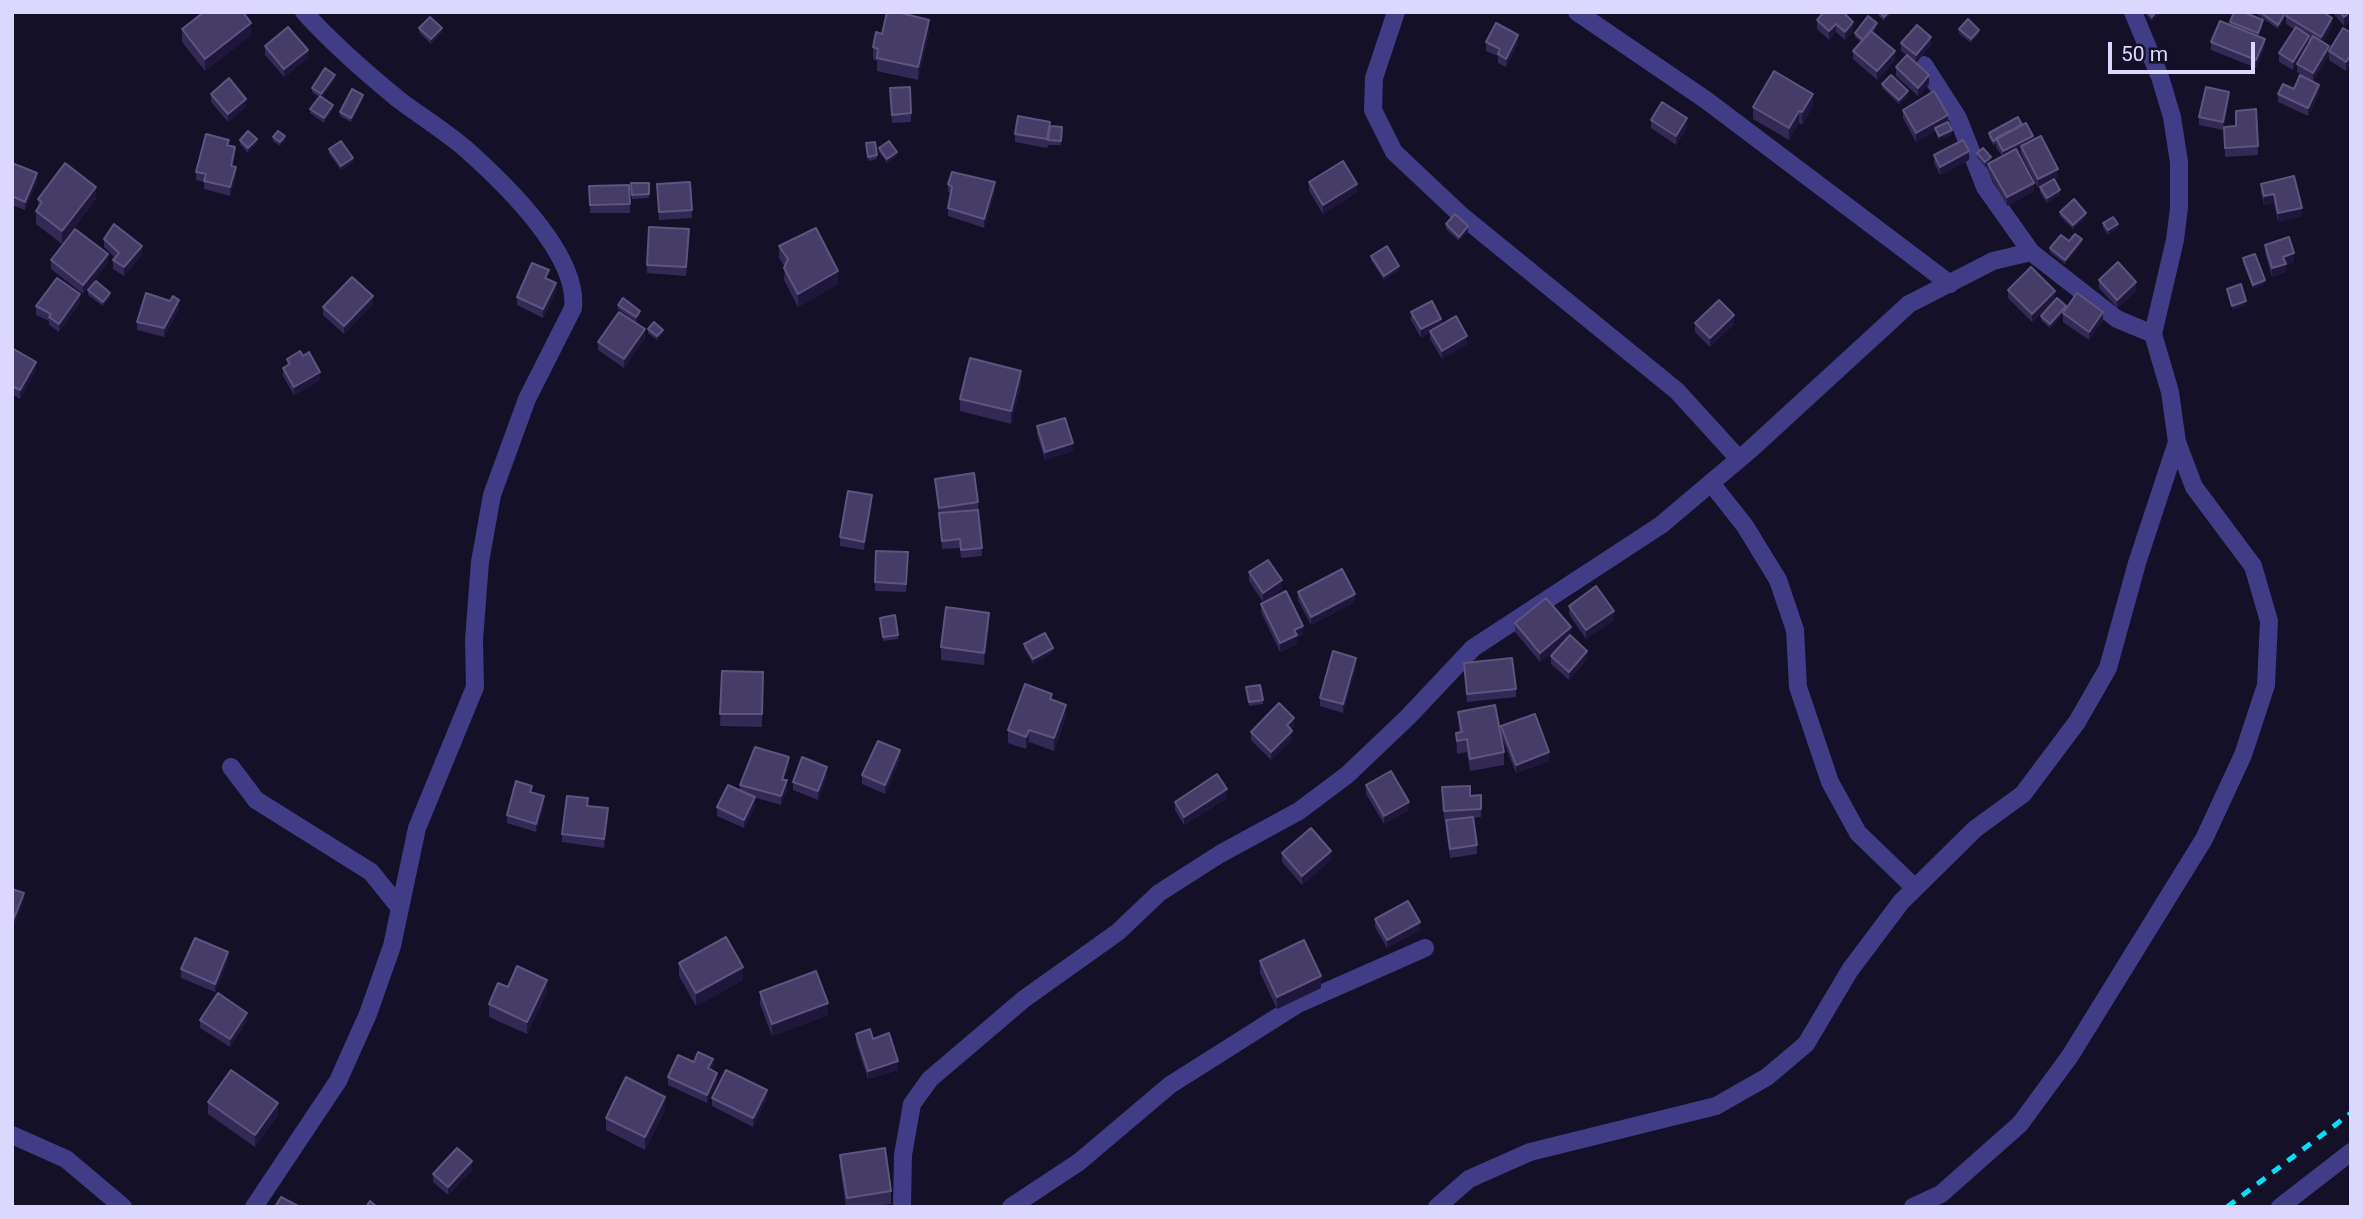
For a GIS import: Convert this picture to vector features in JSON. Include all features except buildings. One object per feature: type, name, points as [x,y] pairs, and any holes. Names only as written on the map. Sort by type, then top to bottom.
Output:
[{"type":"street","points":[[254,1207],[338,1081],[372,1003],[392,946],[417,828],[475,687],[474,640],[481,562],[492,495],[527,399],[568,320],[575,292],[568,268],[512,194],[466,149],[400,100],[333,44],[304,12]]},
{"type":"street","points":[[1396,12],[1374,78],[1373,110],[1394,152],[1462,216],[1676,391],[1740,459]]},
{"type":"street","points":[[1577,12],[1706,100],[1950,284]]},
{"type":"street","points":[[1913,1207],[1941,1194],[2020,1124],[2070,1056],[2204,839],[2243,755],[2266,685],[2269,621],[2253,566],[2194,486],[2177,442],[2170,392],[2153,334],[2175,240],[2179,208],[2179,162],[2172,117],[2160,77],[2133,12]]},
{"type":"street","points":[[1924,65],[1958,118],[1985,187],[2031,252],[2117,319],[2153,334]]},
{"type":"street","points":[[902,1207],[902,1154],[912,1104],[930,1079],[1024,999],[1118,932],[1159,893],[1220,854],[1299,811],[1347,775],[1408,717],[1473,648],[1661,525],[1740,459],[1909,304],[1993,261],[2031,252]]},
{"type":"street","points":[[1437,1207],[1469,1179],[1530,1152],[1716,1106],[1767,1077],[1806,1044],[1850,970],[1915,888],[1975,829],[2023,794],[2077,722],[2108,668],[2137,563],[2177,442]]},
{"type":"street","points":[[1711,483],[1745,526],[1778,580],[1795,630],[1798,687],[1830,782],[1858,833],[1915,888]]},
{"type":"street","points":[[230,767],[256,800],[371,872],[400,908]]},
{"type":"street","points":[[1011,1207],[1079,1162],[1170,1085],[1298,1004],[1425,948]]},
{"type":"street","points":[[12,1135],[66,1159],[123,1207]]},
{"type":"street","points":[[2280,1207],[2351,1152]]},
{"type":"railway","points":[[2227,1207],[2351,1113]]}]
